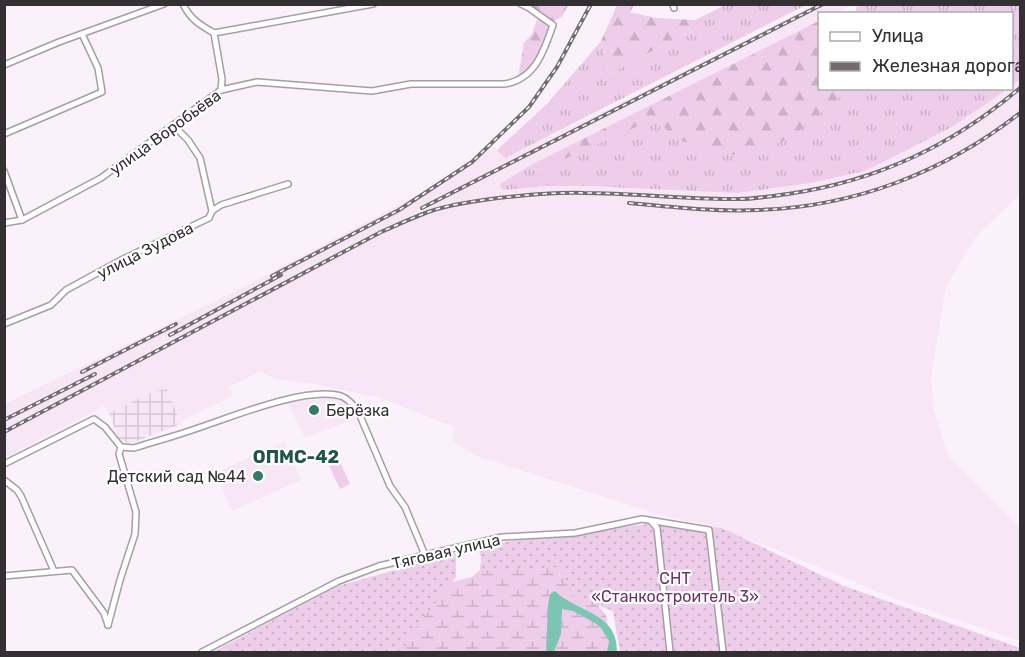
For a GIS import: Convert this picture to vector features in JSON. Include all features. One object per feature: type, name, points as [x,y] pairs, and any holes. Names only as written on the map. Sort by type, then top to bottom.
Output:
[{"type":"street","points":[[4,65],[164,4]]},
{"type":"street","points":[[183,4],[187,13],[196,22],[214,33],[373,4]]},
{"type":"street","name":"улица Воробьёва","points":[[4,224],[22,220],[101,178],[221,90],[257,82],[372,90],[411,84],[517,83],[531,72],[545,49],[553,25],[521,4]]},
{"type":"street","points":[[214,33],[222,79],[221,90]]},
{"type":"street","points":[[4,134],[102,92],[98,68],[82,34]]},
{"type":"street","points":[[173,125],[188,140],[200,158],[212,211]]},
{"type":"street","points":[[4,171],[22,220]]},
{"type":"street","name":"улица Зудова","points":[[4,324],[51,305],[66,291],[123,259],[208,218],[212,211],[221,205],[288,184]]},
{"type":"street","points":[[4,464],[94,419],[105,427],[121,447],[134,448],[286,400],[307,396],[341,396],[358,411],[390,486],[405,507],[425,555]]},
{"type":"street","points":[[4,576],[68,569],[75,573],[104,613],[108,625],[135,534],[136,512],[119,454],[121,447]]},
{"type":"street","points":[[4,480],[21,496],[54,571]]},
{"type":"street","name":"Тяговая улица","points":[[202,652],[339,581],[379,566],[502,537],[575,533],[642,519],[709,530],[723,652]]},
{"type":"street","points":[[651,521],[657,528],[670,652]]},
{"type":"shaded area","points":[[813,5],[853,5],[836,12],[818,12],[818,22],[519,172],[502,189],[587,186],[738,193],[810,183],[865,171],[952,127],[1007,90],[1013,90],[1013,85],[1020,79],[1020,194],[976,237],[950,279],[945,291],[931,377],[934,410],[948,456],[1020,528],[1020,641],[896,599],[706,524],[674,519],[476,456],[453,441],[455,427],[381,398],[315,384],[275,379],[261,371],[228,387],[233,396],[181,421],[167,389],[155,391],[109,413],[104,406],[5,458],[5,404],[238,290],[421,193],[464,166],[490,142],[505,158],[620,103]]},
{"type":"shaded area","points":[[167,389],[181,424],[129,444],[119,439],[109,413],[155,391]]},
{"type":"shaded area","points":[[336,397],[346,401],[359,417],[305,438],[288,403]]},
{"type":"shaded area","name":"Детский сад №44","points":[[284,442],[301,480],[232,511],[215,473]]},
{"type":"shaded area","points":[[555,591],[604,621],[616,639],[617,652],[607,652],[609,641],[595,623],[573,611],[562,609],[561,634],[554,652],[546,652],[548,606],[550,594]]},
{"type":"green space","points":[[529,5],[568,5],[562,17],[550,23],[550,40],[524,77],[518,78],[524,43],[532,34],[540,11]]},
{"type":"green space","points":[[617,5],[634,5],[630,12],[656,18],[695,20],[685,34],[609,74],[601,41]]},
{"type":"green space","points":[[725,5],[806,5],[505,158],[497,150],[548,103],[601,41],[609,74],[685,34],[695,20]]},
{"type":"green space","points":[[857,5],[1020,5],[1020,79],[1013,85],[1013,12],[855,12]]},
{"type":"green space","points":[[818,22],[818,90],[842,90],[839,98],[790,138],[756,152],[730,155],[675,139],[656,118],[538,171],[531,165]]},
{"type":"green space","points":[[842,90],[1007,90],[952,127],[865,171],[810,183],[738,193],[587,186],[545,186],[502,190],[500,184],[531,165],[538,171],[656,117],[675,139],[839,98]]},
{"type":"green space","points":[[340,462],[350,484],[340,489],[329,466]]},
{"type":"green space","name":"СНТ «Станкостроитель 3»","points":[[651,521],[722,528],[844,586],[1020,648],[1020,652],[620,652],[613,611],[572,595],[559,567],[483,571],[479,548],[505,542],[648,524]]},
{"type":"green space","points":[[490,552],[540,554],[568,569],[606,615],[611,646],[609,652],[395,652],[433,587],[472,577],[480,570],[480,564]]},
{"type":"green space","points":[[456,553],[456,577],[409,636],[403,652],[213,652],[338,586]]},
{"type":"railway","points":[[272,276],[399,210],[472,162],[529,107],[557,67],[591,4]]},
{"type":"railway","points":[[422,208],[823,4]]},
{"type":"railway","points":[[4,432],[381,232],[431,211],[481,200],[552,193],[738,199],[821,188],[883,170],[940,144],[994,109],[1020,88]]},
{"type":"railway","points":[[629,203],[694,209],[758,210],[829,202],[863,194],[929,169],[961,153],[1020,113]]},
{"type":"railway","points":[[170,335],[281,275]]},
{"type":"railway","points":[[82,372],[176,324]]},
{"type":"railway","points":[[4,420],[95,374]]},
{"type":"place","name":"Берёзка","points":[[314,410]]},
{"type":"place","name":"Детский сад №44","points":[[258,476]]},
{"type":"district","name":"ОПМС-42","points":[[296,457]]}]
